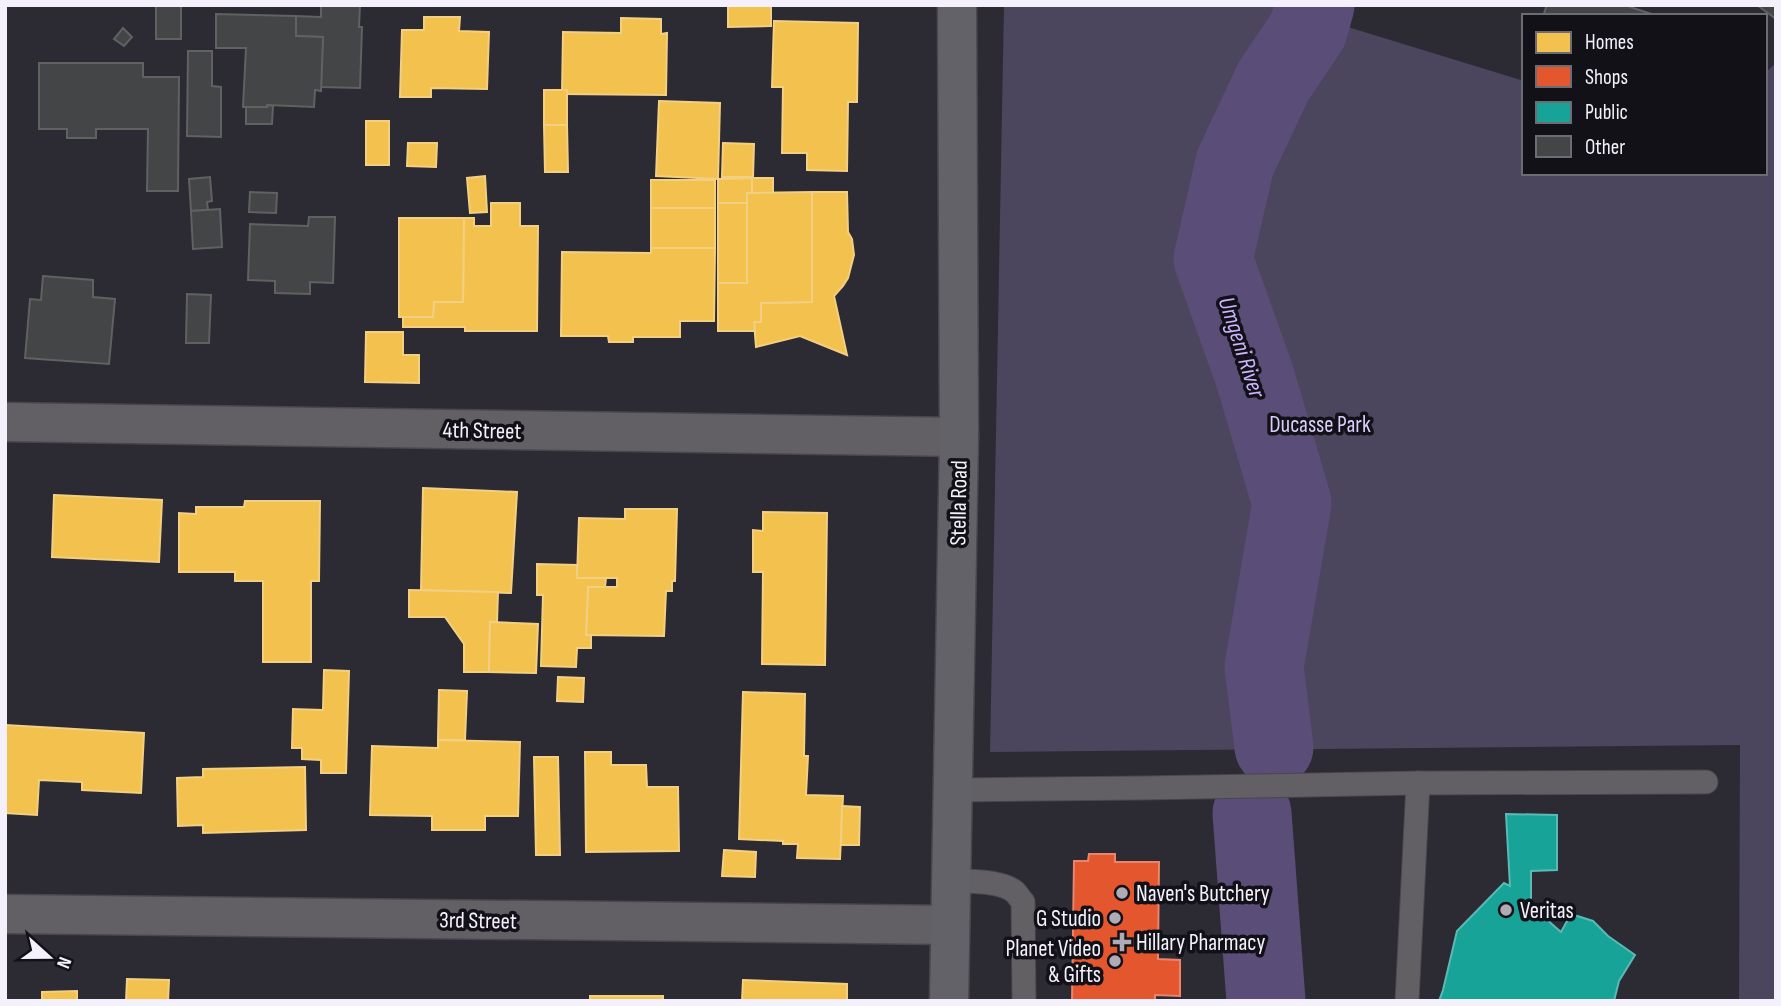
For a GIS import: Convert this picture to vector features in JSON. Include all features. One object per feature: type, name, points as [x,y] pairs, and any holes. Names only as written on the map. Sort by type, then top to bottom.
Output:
[{"type":"main road","name":"Stella Road","points":[[950,1001],[959,438],[957,5]]},
{"type":"street","name":"4th Street","points":[[5,422],[959,438]]},
{"type":"street","name":"3rd Street","points":[[5,914],[950,925]]},
{"type":"lane","points":[[953,790],[1706,782]]},
{"type":"lane","points":[[1407,1001],[1418,783]]},
{"type":"lane","points":[[951,880],[1004,887],[1015,892],[1023,902],[1024,1001]]},
{"type":"green space","name":"Ducasse Park","points":[[1004,5],[1354,5],[1348,27],[1522,80],[1522,175],[1767,175],[1767,71],[1776,63],[1776,1001],[1739,1001],[1740,745],[990,752]]},
{"type":"building: Homes","points":[[728,5],[771,5],[771,26],[728,27]]},
{"type":"building: Homes","points":[[424,17],[460,17],[459,31],[489,32],[487,89],[431,88],[431,97],[400,97],[402,30],[424,30]]},
{"type":"building: Homes","points":[[621,18],[661,19],[661,34],[667,33],[666,95],[562,94],[563,32],[621,33]]},
{"type":"building: Homes","points":[[774,21],[858,23],[857,102],[848,102],[847,171],[807,170],[807,153],[782,153],[783,87],[772,87]]},
{"type":"building: Homes","points":[[544,90],[567,90],[567,125],[544,125]]},
{"type":"building: Homes","points":[[659,101],[720,103],[718,179],[656,176]]},
{"type":"building: Homes","points":[[366,121],[389,121],[389,165],[366,165]]},
{"type":"building: Homes","points":[[544,125],[567,125],[568,172],[545,172]]},
{"type":"building: Homes","points":[[408,143],[437,143],[436,167],[407,166]]},
{"type":"building: Homes","points":[[723,143],[754,144],[753,177],[722,177]]},
{"type":"building: Homes","points":[[485,176],[487,212],[470,213],[467,178]]},
{"type":"building: Homes","points":[[752,178],[773,178],[773,193],[752,193]]},
{"type":"building: Homes","points":[[752,178],[752,193],[747,193],[747,203],[718,203],[718,179]]},
{"type":"building: Homes","points":[[651,180],[715,180],[715,208],[651,208]]},
{"type":"building: Homes","points":[[812,192],[847,192],[848,232],[852,239],[854,255],[848,278],[834,296],[847,355],[800,336],[756,347],[754,322],[761,322],[761,303],[812,302]]},
{"type":"building: Homes","points":[[812,192],[812,302],[761,303],[761,322],[754,322],[755,331],[718,331],[718,283],[747,283],[747,193]]},
{"type":"building: Homes","points":[[491,203],[520,203],[520,226],[538,226],[537,331],[465,331],[465,327],[403,327],[403,317],[433,317],[434,302],[463,302],[464,218],[474,218],[474,226],[491,226]]},
{"type":"building: Homes","points":[[718,203],[747,203],[747,283],[718,283]]},
{"type":"building: Homes","points":[[651,208],[715,208],[715,248],[651,248]]},
{"type":"building: Homes","points":[[399,218],[464,218],[463,302],[434,302],[433,317],[399,317]]},
{"type":"building: Homes","points":[[651,248],[715,248],[714,321],[680,321],[680,337],[633,337],[633,342],[609,342],[608,336],[561,336],[562,252],[651,253]]},
{"type":"building: Homes","points":[[366,332],[403,332],[403,355],[419,355],[419,383],[365,382]]},
{"type":"building: Homes","points":[[423,488],[517,492],[511,593],[421,590]]},
{"type":"building: Homes","points":[[54,495],[162,500],[159,562],[52,557]]},
{"type":"building: Homes","points":[[245,501],[320,501],[319,581],[311,581],[311,662],[263,662],[263,581],[235,581],[235,572],[179,572],[179,513],[196,514],[196,507],[244,507]]},
{"type":"building: Homes","points":[[625,509],[677,509],[675,581],[672,581],[672,591],[666,591],[664,636],[586,635],[588,587],[617,587],[617,578],[577,578],[579,518],[625,519]]},
{"type":"building: Homes","points":[[763,512],[827,513],[825,665],[762,664],[763,572],[753,572],[753,530],[763,531]]},
{"type":"building: Homes","points":[[537,564],[577,565],[577,578],[606,578],[605,587],[588,587],[586,635],[591,635],[591,648],[577,648],[576,667],[541,666],[543,595],[537,595]]},
{"type":"building: Homes","points":[[409,590],[498,592],[497,623],[490,622],[489,672],[464,672],[464,644],[445,617],[409,617]]},
{"type":"building: Homes","points":[[490,622],[538,624],[536,673],[489,672]]},
{"type":"building: Homes","points":[[324,670],[349,671],[346,773],[321,773],[321,760],[302,759],[302,748],[292,748],[293,709],[323,710]]},
{"type":"building: Homes","points":[[558,677],[584,678],[583,702],[557,701]]},
{"type":"building: Homes","points":[[439,690],[467,691],[465,740],[438,740]]},
{"type":"building: Homes","points":[[743,692],[805,694],[804,756],[808,756],[806,795],[843,796],[840,859],[797,858],[798,844],[739,839]]},
{"type":"building: Homes","points":[[5,725],[144,733],[141,793],[82,790],[82,782],[39,780],[37,815],[5,813]]},
{"type":"building: Homes","points":[[438,740],[520,742],[518,816],[485,816],[485,830],[432,830],[432,816],[370,815],[372,746],[438,748]]},
{"type":"building: Homes","points":[[585,752],[611,752],[611,765],[646,765],[647,787],[678,787],[679,851],[586,852]]},
{"type":"building: Homes","points":[[534,757],[558,757],[560,855],[536,855]]},
{"type":"building: Homes","points":[[305,767],[306,830],[203,833],[203,825],[178,826],[177,778],[203,777],[203,769]]},
{"type":"building: Homes","points":[[842,806],[860,807],[859,845],[841,845]]},
{"type":"building: Homes","points":[[724,850],[756,852],[755,877],[722,876]]},
{"type":"building: Homes","points":[[127,979],[169,980],[168,1001],[126,1001]]},
{"type":"building: Homes","points":[[743,980],[847,984],[847,1001],[742,1001]]},
{"type":"building: Homes","points":[[77,991],[77,1001],[42,1001],[42,992]]},
{"type":"building: Homes","points":[[590,996],[663,996],[663,1001],[590,1001]]},
{"type":"building: Shops","points":[[1089,854],[1115,854],[1115,862],[1159,862],[1158,959],[1180,960],[1180,996],[1155,995],[1155,1001],[1072,1001],[1074,861],[1088,861]]},
{"type":"building: Public","name":"Veritas","points":[[1506,814],[1557,815],[1557,870],[1531,871],[1531,906],[1561,932],[1571,914],[1593,921],[1608,936],[1635,955],[1619,981],[1614,1001],[1439,1001],[1457,931],[1504,883],[1510,886]]},
{"type":"building: Other","points":[[156,5],[181,5],[181,39],[156,39]]},
{"type":"building: Other","points":[[321,5],[360,5],[360,88],[321,87],[323,37],[296,36],[296,16],[321,17]]},
{"type":"building: Other","points":[[1547,5],[1630,5],[1652,14],[1544,14]]},
{"type":"building: Other","points":[[1757,5],[1776,5],[1776,19]]},
{"type":"building: Other","points":[[216,14],[296,16],[296,36],[323,37],[321,91],[315,90],[314,107],[243,107],[246,48],[216,48]]},
{"type":"building: Other","points":[[123,28],[132,37],[124,46],[114,39]]},
{"type":"building: Other","points":[[188,51],[212,51],[212,86],[221,87],[221,137],[187,136]]},
{"type":"building: Other","points":[[39,63],[143,63],[143,77],[179,77],[178,191],[147,191],[148,129],[96,129],[96,138],[67,138],[67,129],[39,129]]},
{"type":"building: Other","points":[[273,106],[272,124],[246,124],[246,107]]},
{"type":"building: Other","points":[[210,177],[212,201],[207,202],[208,210],[191,211],[189,179]]},
{"type":"building: Other","points":[[250,192],[277,193],[276,213],[249,212]]},
{"type":"building: Other","points":[[220,209],[222,247],[193,249],[191,211]]},
{"type":"building: Other","points":[[309,217],[335,217],[333,283],[310,282],[310,294],[275,293],[275,281],[248,280],[250,224],[308,226]]},
{"type":"building: Other","points":[[43,276],[93,280],[93,297],[115,299],[109,364],[25,358],[30,299],[41,300]]},
{"type":"building: Other","points":[[187,294],[211,295],[209,343],[186,343]]},
{"type":"waterway","name":"Umgeni River","points":[[1274,747],[1264,667],[1292,503],[1255,377],[1213,259],[1235,163],[1273,82],[1308,30],[1315,5]]},
{"type":"waterway","name":"Umgeni River","points":[[1252,813],[1266,1001]]},
{"type":"place","name":"Naven's Butchery","points":[[1122,893]]},
{"type":"place","name":"Veritas","points":[[1506,910]]},
{"type":"place","name":"G Studio","points":[[1115,918]]},
{"type":"place","name":"Hillary Pharmacy","points":[[1122,942]]},
{"type":"place","name":"Planet Video & Gifts","points":[[1115,961]]}]
